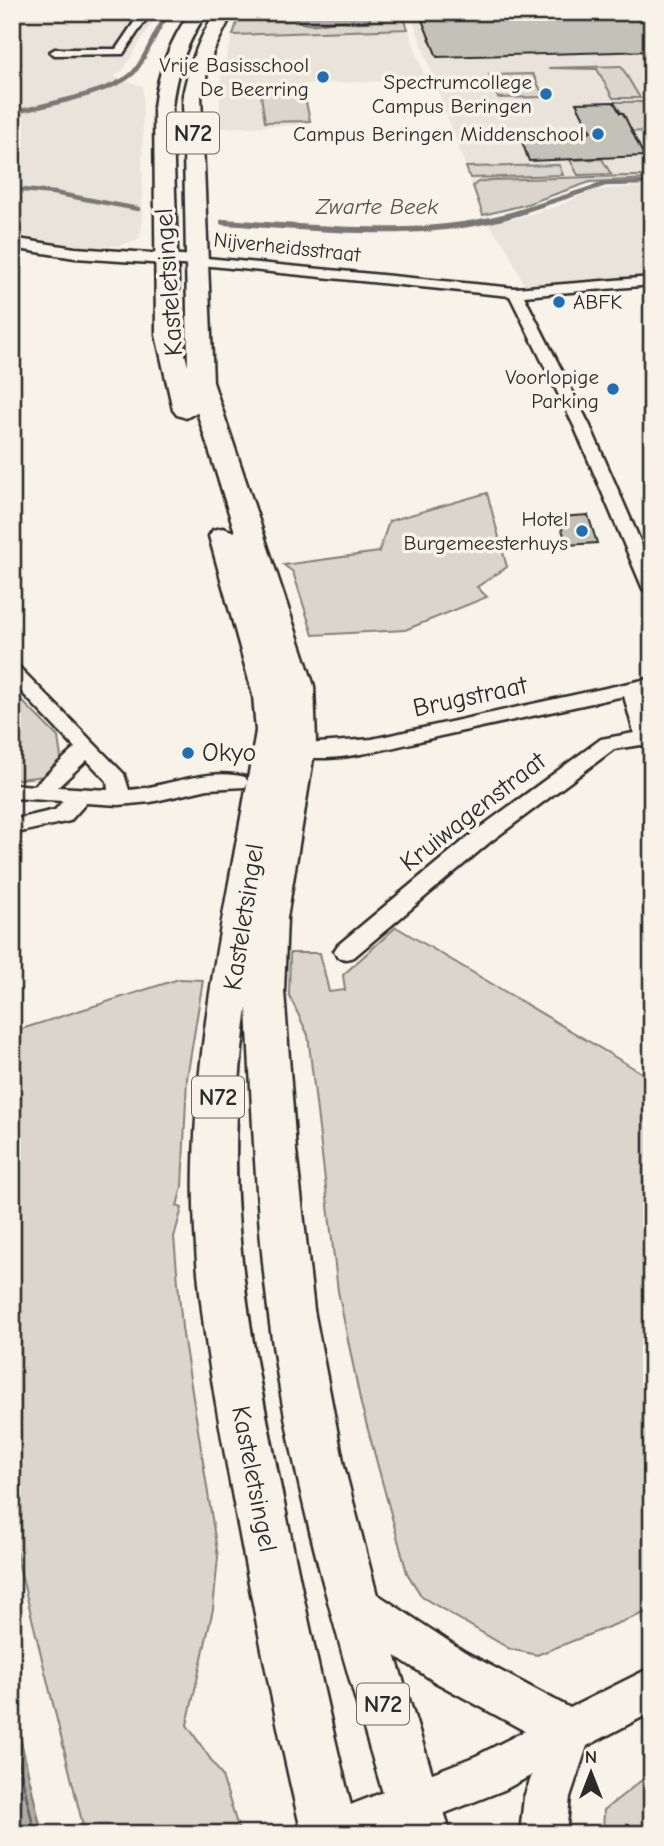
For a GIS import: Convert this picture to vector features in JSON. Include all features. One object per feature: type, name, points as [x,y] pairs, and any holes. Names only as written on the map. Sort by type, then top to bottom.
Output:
[{"type":"main road","name":"Kasteletsingel","points":[[199,12],[169,65],[163,95],[180,261],[201,382],[298,686],[298,750],[269,919],[265,991],[275,1150],[291,1310],[320,1466],[353,1603],[418,1819]]},
{"type":"main road","name":"Kasteletsingel","points":[[225,12],[208,39],[198,65],[192,94],[180,261],[168,335],[183,401],[269,695],[270,744],[225,1032],[216,1121],[217,1198],[229,1339],[241,1414],[294,1685],[332,1834]]},
{"type":"street","points":[[113,65],[146,12]]},
{"type":"street","points":[[55,52],[119,52]]},
{"type":"street","name":"Nijverheidsstraat","points":[[14,245],[75,253],[515,292],[652,281]]},
{"type":"street","points":[[515,292],[582,426],[652,589]]},
{"type":"street","points":[[12,671],[117,779],[119,798]]},
{"type":"street","points":[[642,686],[648,740]]},
{"type":"street","name":"Brugstraat","points":[[298,750],[322,751],[372,745],[642,686]]},
{"type":"street","name":"Kruiwagenstraat","points":[[346,951],[482,837],[608,744],[648,740]]},
{"type":"street","points":[[38,793],[76,761],[87,746]]},
{"type":"street","points":[[12,791],[119,798],[151,795],[208,782],[239,782]]},
{"type":"street","points":[[12,827],[62,816],[80,795]]},
{"type":"street","points":[[353,1603],[450,1667],[570,1732]]},
{"type":"street","points":[[332,1834],[418,1819],[488,1774],[652,1689]]},
{"type":"street","points":[[543,1834],[547,1797],[570,1732]]},
{"type":"shaded area","points":[[12,12],[162,12],[150,26],[123,70],[114,77],[143,86],[142,227],[139,239],[119,246],[83,247],[12,234]]},
{"type":"shaded area","points":[[246,12],[402,12],[408,29],[233,35],[237,22]]},
{"type":"shaded area","name":"Spectrumcollege Campus Beringen","points":[[410,12],[652,12],[652,178],[590,182],[524,205],[483,215]]},
{"type":"shaded area","name":"Vrije Basisschool De Beerring","points":[[408,29],[426,80],[303,84],[312,122],[303,125],[219,128],[221,74],[233,35]]},
{"type":"shaded area","points":[[621,66],[640,98],[613,98],[597,69],[548,68]]},
{"type":"shaded area","points":[[533,74],[544,97],[498,98],[489,75]]},
{"type":"shaded area","points":[[303,88],[310,121],[265,122],[260,89]]},
{"type":"shaded area","points":[[614,102],[642,102],[652,118],[652,132],[630,131],[626,119]]},
{"type":"shaded area","points":[[602,159],[611,174],[578,175],[570,160]]},
{"type":"shaded area","points":[[559,165],[563,175],[470,178],[466,167]]},
{"type":"shaded area","points":[[652,176],[652,179],[590,182],[524,205],[483,215],[473,186],[478,182],[491,180]]},
{"type":"shaded area","points":[[652,187],[652,276],[527,285],[522,281],[507,249],[488,223],[518,218],[558,206],[594,190]]},
{"type":"shaded area","points":[[487,493],[507,567],[477,587],[487,597],[405,630],[313,635],[293,572],[284,565],[379,552],[389,521]]},
{"type":"shaded area","points":[[12,691],[58,737],[62,764],[44,776],[12,780]]},
{"type":"shaded area","points":[[396,927],[652,1079],[652,1610],[537,1655],[510,1649],[422,1597],[407,1573],[361,1404],[338,1291],[308,1035],[289,995],[290,953],[320,953],[329,992],[345,990],[343,975]]},
{"type":"shaded area","points":[[179,979],[203,980],[187,1078],[182,1187],[177,1206],[182,1208],[174,1237],[182,1328],[218,1557],[213,1609],[187,1725],[222,1776],[240,1834],[85,1834],[12,1537],[12,1032]]},
{"type":"shaded area","points":[[652,1772],[652,1834],[603,1834],[604,1810]]},
{"type":"water","points":[[298,12],[370,12],[370,21],[305,24],[295,18]]},
{"type":"water","points":[[12,1701],[42,1834],[12,1834]]},
{"type":"building","points":[[552,12],[556,20],[652,18],[652,51],[437,57],[420,15]]},
{"type":"building","name":"Campus Beringen Middenschool","points":[[614,102],[620,113],[623,113],[644,156],[529,161],[520,136],[591,132],[576,103]]},
{"type":"building","name":"Hotel Burgemeesterhuys","points":[[588,515],[597,543],[567,545],[558,517]]},
{"type":"waterway","points":[[12,113],[95,92],[125,79],[139,65],[170,12]]},
{"type":"waterway","name":"Zwarte Beek","points":[[519,212],[605,184],[652,183]]},
{"type":"waterway","name":"Zwarte Beek","points":[[12,189],[54,193],[138,209]]},
{"type":"waterway","name":"Zwarte Beek","points":[[223,222],[336,229],[413,230],[488,221],[524,211]]},
{"type":"place","name":"Vrije Basisschool De Beerring","points":[[323,77]]},
{"type":"place","name":"Spectrumcollege Campus Beringen","points":[[546,94]]},
{"type":"place","name":"Campus Beringen Middenschool","points":[[598,134]]},
{"type":"place","name":"ABFK","points":[[559,302]]},
{"type":"place","name":"Voorlopige Parking","points":[[613,389]]},
{"type":"place","name":"Hotel Burgemeesterhuys","points":[[582,531]]},
{"type":"place","name":"Okyo","points":[[188,753]]}]
